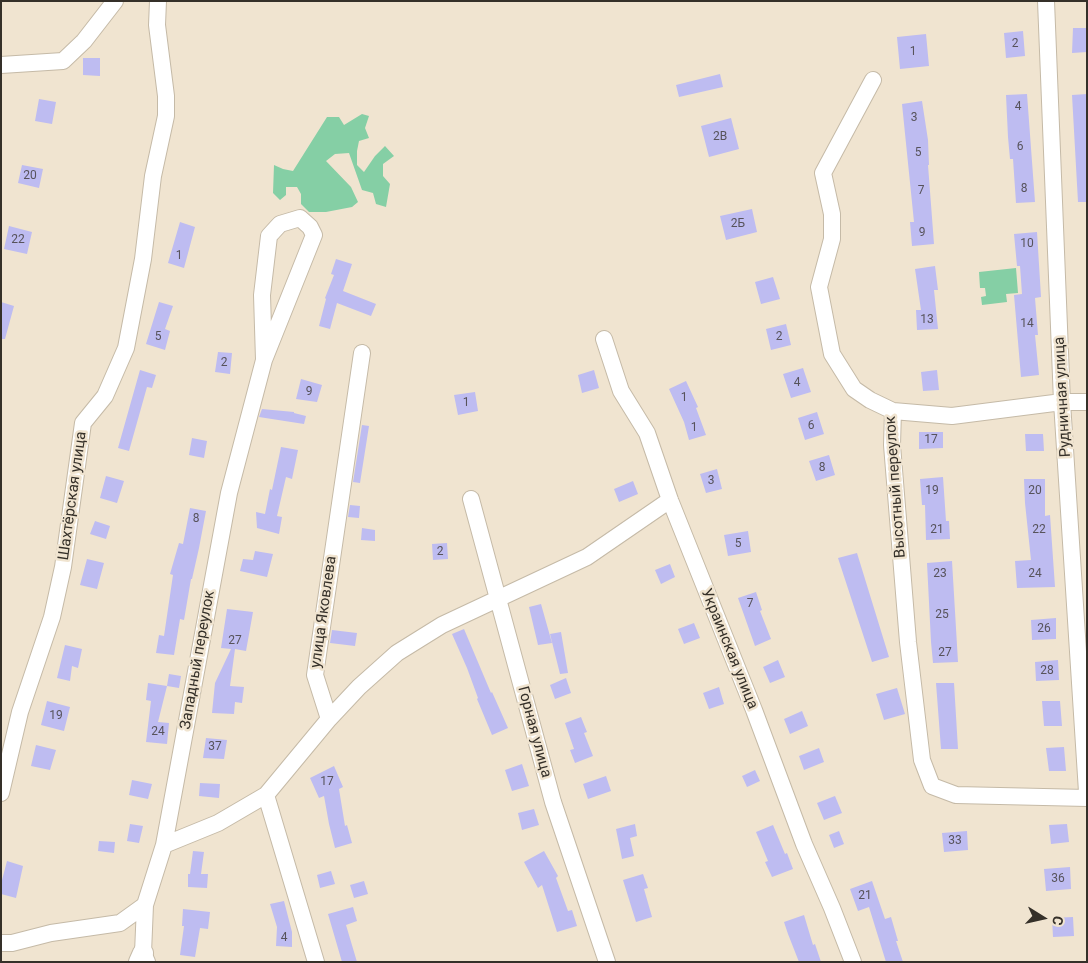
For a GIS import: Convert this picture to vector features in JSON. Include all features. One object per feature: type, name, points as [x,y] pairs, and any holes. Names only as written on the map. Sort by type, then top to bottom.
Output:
[{"type":"street","points":[[1,65],[63,61],[84,41],[115,1]]},
{"type":"street","name":"Шахтёрская улица","points":[[1,793],[20,712],[52,617],[63,567],[83,422],[105,396],[126,348],[142,259],[153,176],[166,116],[166,96],[157,25],[158,1]]},
{"type":"street","name":"Рудничная улица","points":[[1046,1],[1062,402],[1087,792]]},
{"type":"street","name":"Высотный переулок","points":[[873,80],[823,173],[832,214],[832,239],[819,287],[832,354],[854,389],[870,400],[893,411],[892,445],[908,642],[922,760],[932,786],[956,795],[1087,798]]},
{"type":"street","name":"Западный переулок","points":[[143,959],[145,905],[164,846],[229,492],[264,360],[314,235],[310,227],[300,218],[280,224],[269,236],[262,295],[264,360]]},
{"type":"street","name":"Украинская улица","points":[[604,339],[620,391],[647,433],[670,500],[754,710],[804,844],[853,962]]},
{"type":"street","name":"улица Яковлева","points":[[329,719],[315,675],[362,353]]},
{"type":"street","points":[[893,411],[952,416],[1062,402],[1087,402]]},
{"type":"street","name":"Горная улица","points":[[471,499],[553,802],[607,962]]},
{"type":"street","points":[[164,846],[218,823],[266,795],[329,719],[359,687],[396,653],[442,625],[586,556],[670,500]]},
{"type":"street","points":[[266,795],[316,962]]},
{"type":"street","points":[[1,943],[12,943],[51,933],[120,923],[145,905]]},
{"type":"green space","points":[[362,114],[369,116],[365,128],[369,138],[359,141],[357,165],[364,172],[385,146],[394,156],[383,164],[383,176],[390,184],[386,207],[376,204],[373,193],[362,190],[349,153],[335,154],[326,161],[351,187],[358,202],[352,207],[326,212],[309,212],[301,204],[301,194],[297,187],[286,187],[286,195],[280,200],[273,193],[274,165],[293,171],[327,117],[339,117],[344,125]]},
{"type":"green space","points":[[1016,268],[1018,293],[1006,294],[1007,302],[982,305],[981,297],[986,296],[985,288],[980,288],[979,272]]},
{"type":"building","points":[[1073,28],[1087,28],[1087,52],[1072,53]]},
{"type":"building","points":[[1023,31],[1025,56],[1006,58],[1004,33]]},
{"type":"building","points":[[926,34],[929,66],[900,69],[897,37]]},
{"type":"building","points":[[83,58],[100,58],[100,76],[83,75]]},
{"type":"building","points":[[720,74],[723,87],[679,97],[676,85]]},
{"type":"building","points":[[1027,94],[1035,202],[1016,203],[1013,159],[1010,159],[1006,95]]},
{"type":"building","points":[[1087,94],[1087,202],[1078,202],[1072,95]]},
{"type":"building","points":[[39,99],[56,102],[52,124],[35,121]]},
{"type":"building","points":[[922,101],[928,140],[934,244],[912,246],[910,222],[914,222],[902,104]]},
{"type":"building","points":[[731,118],[739,149],[709,157],[701,126]]},
{"type":"building","points":[[22,165],[43,169],[39,188],[18,183]]},
{"type":"building","points":[[752,209],[757,232],[726,240],[720,216]]},
{"type":"building","points":[[180,222],[195,227],[184,268],[168,263]]},
{"type":"building","points":[[9,226],[32,232],[27,254],[4,249]]},
{"type":"building","points":[[1037,232],[1041,297],[1035,298],[1038,335],[1035,335],[1039,375],[1021,377],[1014,295],[1022,294],[1020,266],[1017,266],[1014,234]]},
{"type":"building","points":[[336,259],[352,264],[343,291],[376,304],[371,316],[337,303],[330,329],[319,326],[325,298],[334,275],[331,274]]},
{"type":"building","points":[[935,266],[938,290],[934,290],[938,329],[917,330],[916,310],[921,310],[915,269]]},
{"type":"building","points":[[773,277],[780,299],[761,304],[755,282]]},
{"type":"building","points":[[1,302],[14,306],[5,339],[1,339]]},
{"type":"building","points":[[159,302],[173,306],[165,329],[170,331],[165,350],[146,344]]},
{"type":"building","points":[[786,324],[791,345],[771,350],[766,329]]},
{"type":"building","points":[[218,352],[232,353],[230,374],[215,372]]},
{"type":"building","points":[[803,368],[811,392],[791,398],[783,374]]},
{"type":"building","points":[[140,370],[156,375],[152,388],[147,387],[129,451],[118,448]]},
{"type":"building","points":[[594,370],[599,388],[582,393],[578,375]]},
{"type":"building","points":[[937,370],[939,390],[923,391],[921,372]]},
{"type":"building","points":[[301,379],[322,385],[317,402],[296,399]]},
{"type":"building","points":[[686,381],[698,407],[696,408],[706,435],[689,440],[684,422],[669,389]]},
{"type":"building","points":[[475,392],[478,411],[458,415],[454,395]]},
{"type":"building","points":[[262,409],[294,412],[306,416],[304,424],[259,417]]},
{"type":"building","points":[[817,412],[824,434],[805,440],[798,418]]},
{"type":"building","points":[[362,425],[369,426],[360,483],[353,482]]},
{"type":"building","points":[[919,432],[943,432],[943,448],[919,449]]},
{"type":"building","points":[[1025,434],[1043,434],[1044,451],[1026,451]]},
{"type":"building","points":[[192,438],[207,441],[204,458],[189,455]]},
{"type":"building","points":[[281,447],[298,450],[292,479],[286,477],[277,516],[282,517],[279,534],[257,528],[256,512],[265,514]]},
{"type":"building","points":[[829,455],[835,475],[816,481],[809,461]]},
{"type":"building","points":[[717,469],[722,489],[706,493],[700,474]]},
{"type":"building","points":[[106,476],[124,481],[117,503],[100,498]]},
{"type":"building","points":[[943,477],[946,521],[949,521],[950,539],[926,540],[925,505],[922,505],[920,479]]},
{"type":"building","points":[[1024,479],[1045,479],[1045,516],[1050,515],[1055,587],[1017,588],[1015,561],[1031,560]]},
{"type":"building","points":[[633,481],[638,494],[619,502],[614,489]]},
{"type":"building","points":[[350,505],[360,506],[359,518],[348,517]]},
{"type":"building","points":[[190,508],[206,511],[184,620],[180,619],[174,655],[156,653],[159,635],[164,636],[173,575],[170,574],[179,543],[183,544]]},
{"type":"building","points":[[95,521],[110,526],[106,539],[90,534]]},
{"type":"building","points":[[362,528],[375,530],[375,541],[361,540]]},
{"type":"building","points":[[748,531],[751,552],[728,556],[724,535]]},
{"type":"building","points":[[447,543],[448,559],[433,560],[432,544]]},
{"type":"building","points":[[255,551],[273,554],[267,577],[240,571],[243,559],[253,560]]},
{"type":"building","points":[[857,553],[889,657],[872,662],[838,558]]},
{"type":"building","points":[[87,559],[104,563],[97,589],[80,585]]},
{"type":"building","points":[[952,561],[958,662],[933,663],[927,563]]},
{"type":"building","points":[[670,564],[675,577],[661,584],[655,570]]},
{"type":"building","points":[[756,592],[762,610],[760,611],[771,639],[755,646],[738,598]]},
{"type":"building","points":[[541,604],[552,643],[538,645],[529,607]]},
{"type":"building","points":[[227,609],[253,612],[246,651],[235,649],[230,686],[244,687],[242,703],[235,702],[234,714],[212,713],[215,683],[231,649],[221,648]]},
{"type":"building","points":[[1056,618],[1056,639],[1032,640],[1031,620]]},
{"type":"building","points":[[694,623],[700,638],[684,644],[678,629]]},
{"type":"building","points":[[464,629],[508,728],[492,735],[452,634]]},
{"type":"building","points":[[332,630],[357,633],[355,646],[330,643]]},
{"type":"building","points":[[561,632],[568,673],[560,674],[550,634]]},
{"type":"building","points":[[65,645],[82,649],[78,668],[72,666],[70,681],[57,678]]},
{"type":"building","points":[[778,660],[785,677],[770,683],[763,667]]},
{"type":"building","points":[[1058,660],[1059,680],[1036,681],[1035,662]]},
{"type":"building","points":[[169,674],[181,676],[179,688],[167,686]]},
{"type":"building","points":[[566,678],[571,693],[555,699],[550,685]]},
{"type":"building","points":[[148,683],[167,686],[158,722],[169,723],[167,744],[146,742],[151,701],[146,700]]},
{"type":"building","points":[[936,683],[954,683],[958,749],[941,749]]},
{"type":"building","points":[[719,687],[724,704],[709,709],[703,693]]},
{"type":"building","points":[[897,688],[905,714],[884,720],[876,694]]},
{"type":"building","points":[[47,701],[70,707],[64,731],[41,725]]},
{"type":"building","points":[[1042,701],[1060,701],[1062,726],[1044,726]]},
{"type":"building","points":[[802,711],[808,726],[790,734],[784,719]]},
{"type":"building","points":[[581,717],[587,732],[584,733],[593,756],[575,763],[570,750],[574,749],[565,723]]},
{"type":"building","points":[[206,738],[227,740],[224,759],[203,758]]},
{"type":"building","points":[[36,745],[56,750],[50,770],[31,766]]},
{"type":"building","points":[[1064,747],[1066,771],[1049,771],[1046,748]]},
{"type":"building","points":[[819,748],[824,762],[804,770],[799,756]]},
{"type":"building","points":[[522,764],[529,786],[512,791],[505,770]]},
{"type":"building","points":[[334,766],[343,787],[339,789],[345,826],[347,825],[352,843],[335,848],[324,796],[319,798],[310,778]]},
{"type":"building","points":[[755,770],[760,781],[747,787],[742,776]]},
{"type":"building","points":[[606,776],[611,791],[588,799],[583,784]]},
{"type":"building","points":[[132,780],[152,784],[148,799],[129,795]]},
{"type":"building","points":[[200,783],[220,784],[219,798],[199,796]]},
{"type":"building","points":[[835,796],[842,813],[824,820],[817,803]]},
{"type":"building","points":[[534,809],[539,825],[522,830],[518,813]]},
{"type":"building","points":[[130,824],[143,826],[139,843],[127,841]]},
{"type":"building","points":[[635,824],[637,836],[630,838],[634,856],[622,859],[616,829]]},
{"type":"building","points":[[1067,824],[1069,842],[1051,844],[1049,825]]},
{"type":"building","points":[[773,825],[793,869],[772,877],[765,862],[768,861],[756,832]]},
{"type":"building","points":[[839,831],[844,844],[834,848],[829,835]]},
{"type":"building","points":[[967,831],[968,850],[944,852],[942,833]]},
{"type":"building","points":[[99,841],[115,842],[114,853],[98,851]]},
{"type":"building","points":[[193,851],[204,852],[201,874],[208,874],[207,888],[188,887],[188,874],[190,874]]},
{"type":"building","points":[[544,851],[558,876],[556,878],[568,911],[572,910],[577,926],[557,932],[542,885],[538,888],[524,862]]},
{"type":"building","points":[[7,861],[23,866],[16,898],[1,894],[1,884]]},
{"type":"building","points":[[1070,867],[1071,889],[1046,891],[1044,869]]},
{"type":"building","points":[[331,871],[335,884],[320,888],[317,875]]},
{"type":"building","points":[[643,874],[648,888],[644,889],[652,917],[636,922],[623,880]]},
{"type":"building","points":[[364,881],[368,894],[354,898],[350,885]]},
{"type":"building","points":[[872,881],[885,919],[891,917],[903,962],[886,962],[869,907],[858,911],[850,889]]},
{"type":"building","points":[[284,901],[292,932],[292,947],[276,946],[277,927],[270,904]]},
{"type":"building","points":[[353,907],[357,921],[346,925],[357,962],[342,962],[328,914]]},
{"type":"building","points":[[183,909],[210,912],[208,929],[200,928],[195,957],[180,955],[184,926],[182,926]]},
{"type":"building","points":[[804,915],[813,945],[815,944],[821,962],[799,962],[788,934],[784,922]]},
{"type":"building","points":[[1073,917],[1074,936],[1053,937],[1052,918]]}]
